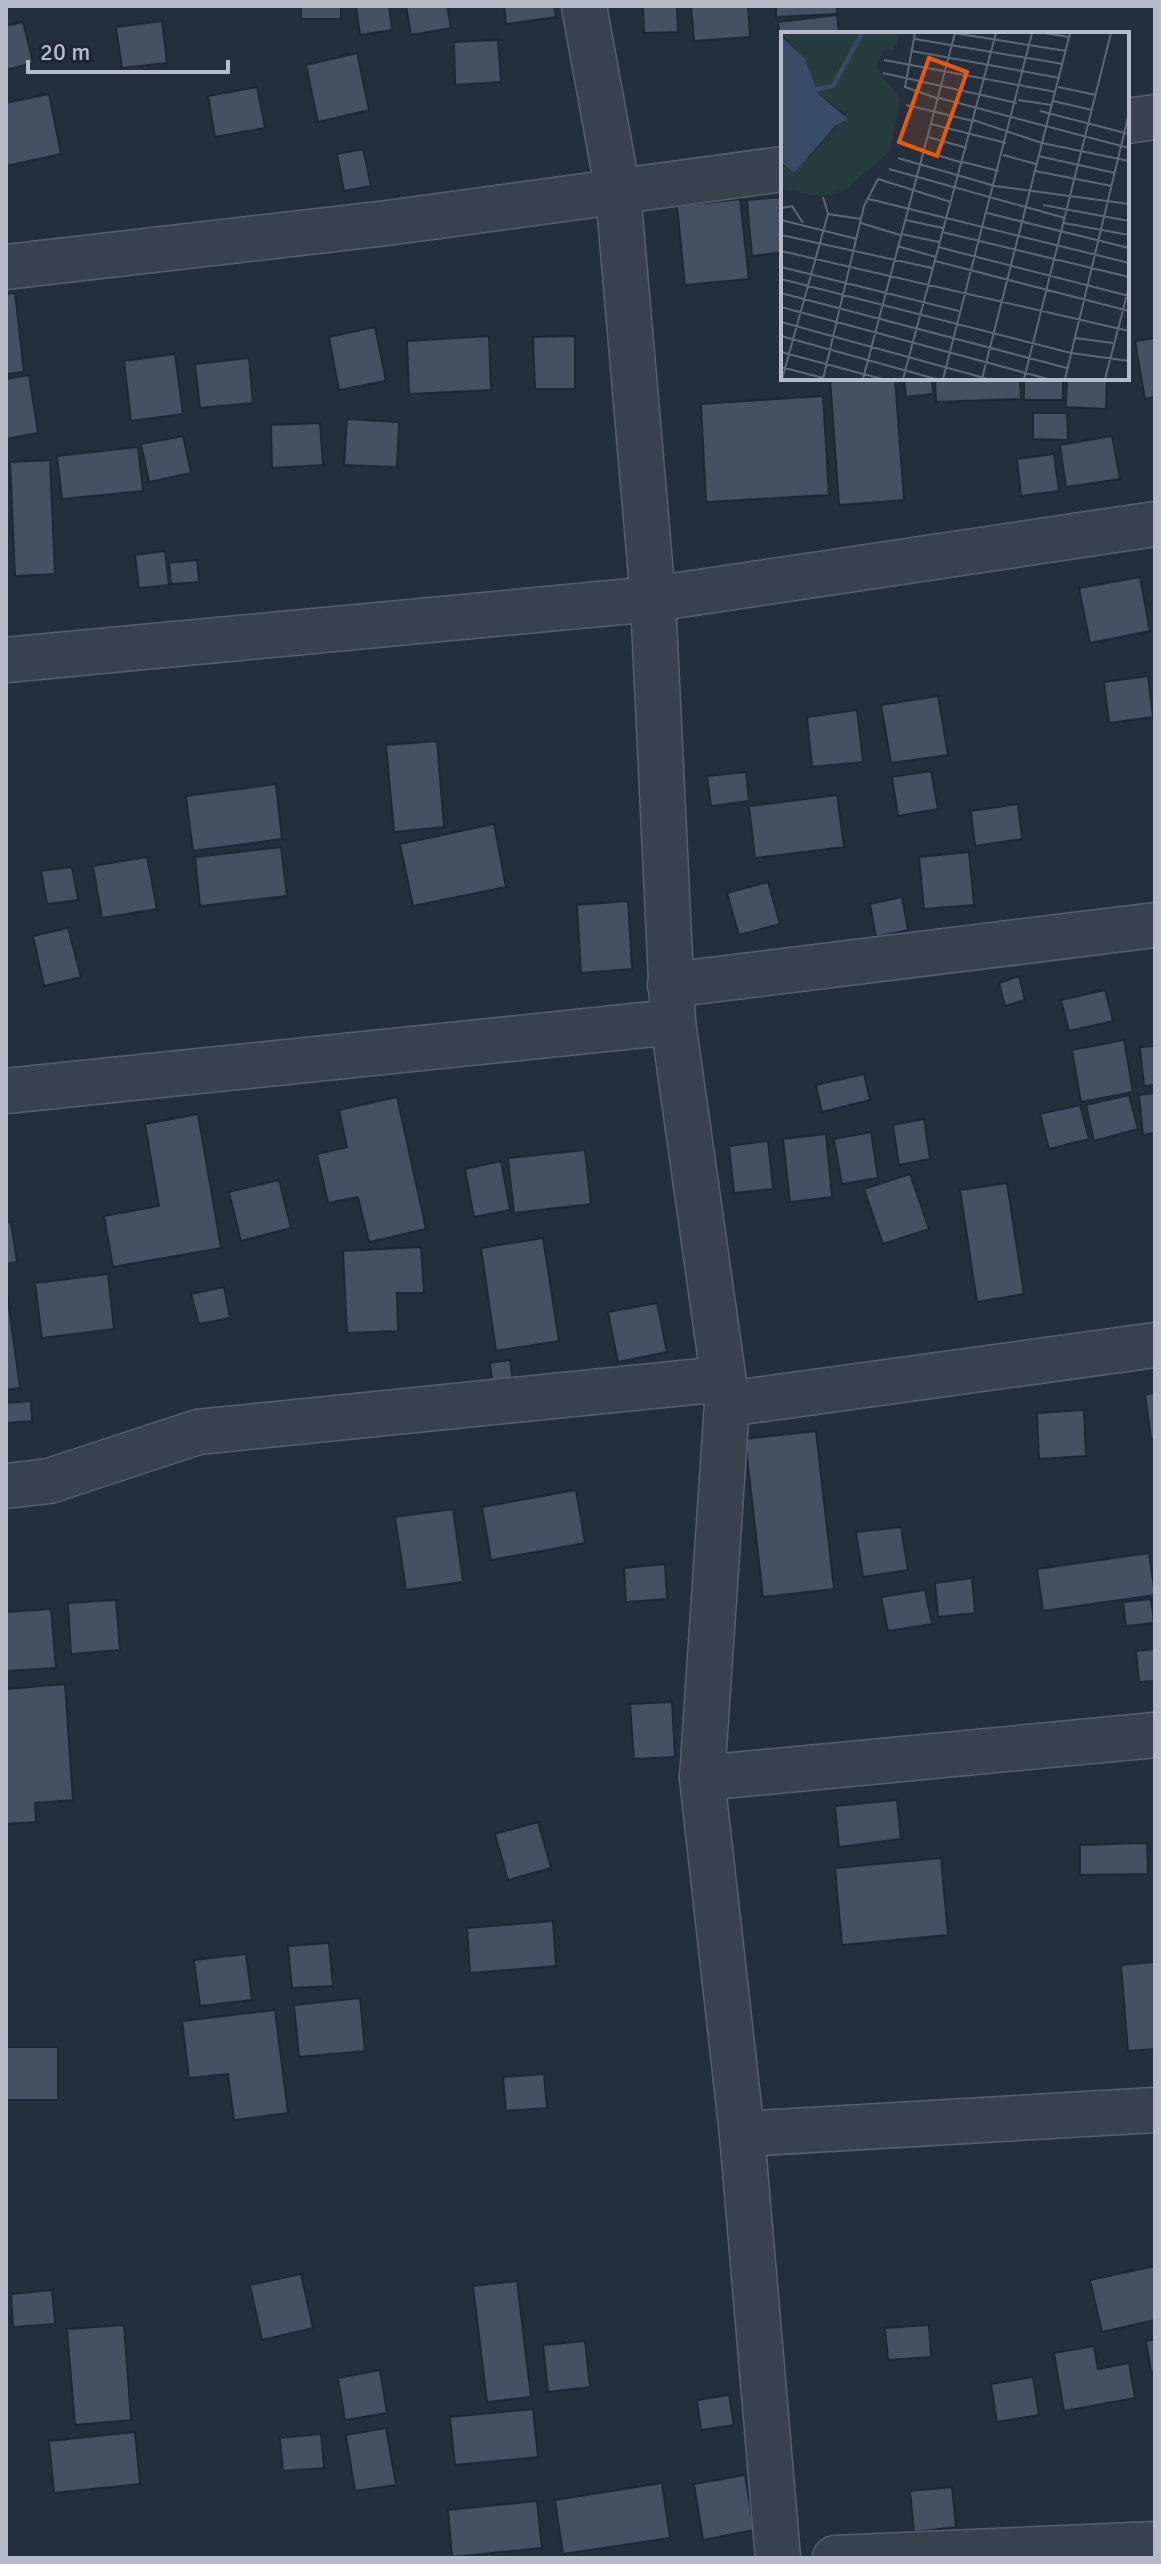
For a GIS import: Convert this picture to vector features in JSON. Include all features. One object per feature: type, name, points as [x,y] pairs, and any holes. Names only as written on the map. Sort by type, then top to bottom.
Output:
[{"type":"street","points":[[584,6],[618,192],[653,599],[672,1004],[725,1392],[702,1778],[742,2134],[778,2558]]},
{"type":"street","points":[[1129,121],[1155,117]]},
{"type":"street","points":[[6,267],[387,223],[781,169]]},
{"type":"street","points":[[6,660],[653,599],[1155,524]]},
{"type":"street","points":[[6,1091],[672,1004],[1155,925]]},
{"type":"street","points":[[6,1486],[49,1481],[198,1432],[725,1392],[1155,1345]]},
{"type":"street","points":[[702,1778],[1155,1735]]},
{"type":"street","points":[[742,2134],[1155,2110]]},
{"type":"street","points":[[835,2558],[1155,2544]]},
{"type":"building","points":[[301,6],[341,6],[341,19],[301,19]]},
{"type":"building","points":[[356,6],[389,6],[392,30],[360,35]]},
{"type":"building","points":[[406,6],[447,6],[451,28],[411,35]]},
{"type":"building","points":[[504,6],[554,6],[556,17],[506,24]]},
{"type":"building","points":[[643,6],[677,6],[678,32],[644,33]]},
{"type":"building","points":[[691,6],[748,6],[750,37],[694,41]]},
{"type":"building","points":[[776,6],[837,6],[837,14],[776,17]]},
{"type":"building","points":[[837,15],[839,32],[781,32],[781,48],[778,22]]},
{"type":"building","points":[[162,21],[167,63],[122,68],[116,27]]},
{"type":"building","points":[[23,22],[33,63],[6,70],[6,26]]},
{"type":"building","points":[[498,40],[501,82],[455,85],[454,42]]},
{"type":"building","points":[[357,53],[369,110],[318,122],[306,65]]},
{"type":"building","points":[[257,87],[265,128],[215,137],[208,96]]},
{"type":"building","points":[[49,94],[61,154],[6,166],[6,103]]},
{"type":"building","points":[[363,149],[371,186],[344,191],[337,154]]},
{"type":"building","points":[[781,197],[781,252],[752,256],[747,200]]},
{"type":"building","points":[[740,199],[749,279],[685,285],[677,206]]},
{"type":"building","points":[[15,293],[24,372],[6,374],[6,294]]},
{"type":"building","points":[[375,327],[386,381],[339,390],[329,337]]},
{"type":"building","points":[[489,336],[491,390],[409,394],[407,341]]},
{"type":"building","points":[[575,336],[575,389],[535,389],[533,337]]},
{"type":"building","points":[[1155,338],[1155,397],[1145,399],[1135,341]]},
{"type":"building","points":[[175,354],[183,414],[131,421],[124,361]]},
{"type":"building","points":[[249,358],[253,403],[200,408],[195,364]]},
{"type":"building","points":[[29,375],[38,433],[6,439],[6,379]]},
{"type":"building","points":[[830,380],[895,380],[904,500],[839,505]]},
{"type":"building","points":[[904,380],[932,380],[933,394],[906,397]]},
{"type":"building","points":[[935,380],[1020,380],[1021,399],[936,402]]},
{"type":"building","points":[[1024,380],[1063,380],[1063,400],[1024,400]]},
{"type":"building","points":[[1067,380],[1107,380],[1106,409],[1066,407]]},
{"type":"building","points":[[823,396],[829,495],[706,502],[701,404]]},
{"type":"building","points":[[1033,413],[1067,413],[1068,440],[1033,439]]},
{"type":"building","points":[[347,419],[399,422],[397,467],[344,465]]},
{"type":"building","points":[[320,423],[323,465],[272,468],[271,425]]},
{"type":"building","points":[[183,436],[191,473],[149,482],[141,444]]},
{"type":"building","points":[[1112,436],[1120,479],[1066,487],[1060,445]]},
{"type":"building","points":[[138,447],[143,491],[62,499],[57,456]]},
{"type":"building","points":[[1054,454],[1059,491],[1021,496],[1017,459]]},
{"type":"building","points":[[50,460],[55,574],[15,576],[10,462]]},
{"type":"building","points":[[165,551],[169,585],[139,588],[135,555]]},
{"type":"building","points":[[197,560],[199,582],[171,584],[169,563]]},
{"type":"building","points":[[1140,577],[1150,631],[1090,643],[1079,588]]},
{"type":"building","points":[[1148,676],[1153,717],[1109,723],[1104,682]]},
{"type":"building","points":[[938,696],[948,755],[891,763],[881,705]]},
{"type":"building","points":[[857,710],[863,762],[812,767],[807,717]]},
{"type":"building","points":[[437,741],[444,827],[394,832],[386,745]]},
{"type":"building","points":[[931,771],[938,809],[898,816],[892,777]]},
{"type":"building","points":[[746,772],[749,801],[711,806],[707,776]]},
{"type":"building","points":[[276,784],[282,839],[193,851],[186,796]]},
{"type":"building","points":[[837,795],[844,847],[755,858],[749,806]]},
{"type":"building","points":[[1018,804],[1022,839],[975,846],[971,811]]},
{"type":"building","points":[[494,824],[506,887],[413,906],[400,844]]},
{"type":"building","points":[[281,847],[287,896],[200,906],[195,857]]},
{"type":"building","points":[[969,852],[974,905],[924,909],[919,857]]},
{"type":"building","points":[[147,857],[157,909],[102,918],[93,866]]},
{"type":"building","points":[[72,867],[78,900],[47,904],[41,871]]},
{"type":"building","points":[[768,882],[780,924],[739,935],[727,893]]},
{"type":"building","points":[[902,897],[908,930],[876,937],[870,904]]},
{"type":"building","points":[[628,901],[632,969],[581,973],[577,905]]},
{"type":"building","points":[[68,928],[81,977],[44,986],[33,936]]},
{"type":"building","points":[[1019,976],[1025,1000],[1005,1006],[999,983]]},
{"type":"building","points":[[1105,990],[1113,1021],[1069,1031],[1061,1000]]},
{"type":"building","points":[[1124,1040],[1133,1092],[1081,1102],[1072,1050]]},
{"type":"building","points":[[1155,1046],[1155,1085],[1144,1086],[1140,1047]]},
{"type":"building","points":[[864,1074],[870,1100],[822,1112],[816,1085]]},
{"type":"building","points":[[1155,1093],[1155,1133],[1143,1135],[1139,1095]]},
{"type":"building","points":[[1129,1095],[1138,1129],[1094,1141],[1086,1105]]},
{"type":"building","points":[[397,1097],[426,1229],[369,1242],[358,1197],[328,1203],[317,1154],[347,1147],[339,1110]]},
{"type":"building","points":[[1080,1105],[1089,1139],[1049,1149],[1040,1114]]},
{"type":"building","points":[[198,1114],[221,1248],[113,1267],[104,1216],[159,1206],[145,1124]]},
{"type":"building","points":[[924,1119],[930,1159],[899,1165],[893,1125]]},
{"type":"building","points":[[871,1132],[878,1178],[842,1184],[834,1139]]},
{"type":"building","points":[[826,1134],[832,1197],[790,1202],[783,1139]]},
{"type":"building","points":[[768,1141],[773,1189],[734,1193],[729,1146]]},
{"type":"building","points":[[585,1150],[591,1204],[514,1213],[508,1158]]},
{"type":"building","points":[[501,1161],[510,1210],[474,1217],[465,1169]]},
{"type":"building","points":[[910,1174],[929,1229],[883,1244],[864,1189]]},
{"type":"building","points":[[279,1180],[291,1228],[241,1241],[229,1192]]},
{"type":"building","points":[[1007,1183],[1024,1294],[977,1302],[960,1190]]},
{"type":"building","points":[[11,1222],[17,1262],[6,1264],[6,1223]]},
{"type":"building","points":[[543,1238],[559,1341],[496,1351],[481,1248]]},
{"type":"building","points":[[421,1247],[424,1293],[397,1293],[398,1331],[347,1333],[343,1251]]},
{"type":"building","points":[[108,1274],[114,1329],[42,1338],[35,1283]]},
{"type":"building","points":[[6,1285],[20,1388],[6,1390]]},
{"type":"building","points":[[224,1287],[230,1318],[199,1324],[191,1294]]},
{"type":"building","points":[[657,1303],[667,1352],[618,1362],[608,1312]]},
{"type":"building","points":[[510,1360],[513,1380],[492,1383],[490,1363]]},
{"type":"building","points":[[1155,1393],[1155,1439],[1151,1439],[1145,1394]]},
{"type":"building","points":[[31,1401],[32,1421],[6,1423],[6,1403]]},
{"type":"building","points":[[1084,1410],[1086,1456],[1039,1459],[1037,1413]]},
{"type":"building","points":[[816,1431],[834,1589],[763,1597],[745,1439]]},
{"type":"building","points":[[576,1490],[585,1543],[491,1560],[482,1507]]},
{"type":"building","points":[[453,1509],[463,1582],[406,1590],[395,1517]]},
{"type":"building","points":[[901,1527],[908,1570],[863,1577],[856,1532]]},
{"type":"building","points":[[1149,1553],[1155,1595],[1043,1611],[1037,1569]]},
{"type":"building","points":[[665,1564],[667,1599],[626,1602],[624,1568]]},
{"type":"building","points":[[972,1578],[975,1613],[938,1617],[935,1583]]},
{"type":"building","points":[[925,1590],[932,1624],[888,1631],[881,1597]]},
{"type":"building","points":[[1151,1599],[1154,1623],[1126,1626],[1123,1602]]},
{"type":"building","points":[[116,1600],[120,1650],[71,1654],[68,1603]]},
{"type":"building","points":[[51,1609],[56,1668],[6,1671],[6,1612]]},
{"type":"building","points":[[1155,1649],[1155,1681],[1139,1682],[1136,1651]]},
{"type":"building","points":[[65,1684],[73,1800],[35,1803],[36,1822],[6,1824],[6,1689]]},
{"type":"building","points":[[672,1702],[675,1757],[634,1759],[630,1704]]},
{"type":"building","points":[[897,1800],[901,1839],[839,1847],[835,1806]]},
{"type":"building","points":[[538,1822],[551,1868],[508,1880],[495,1834]]},
{"type":"building","points":[[1147,1843],[1148,1874],[1080,1875],[1080,1845]]},
{"type":"building","points":[[941,1858],[948,1935],[842,1945],[835,1868]]},
{"type":"building","points":[[553,1921],[556,1966],[470,1973],[467,1928]]},
{"type":"building","points":[[329,1943],[333,1986],[292,1988],[288,1946]]},
{"type":"building","points":[[246,1954],[252,2000],[200,2006],[194,1960]]},
{"type":"building","points":[[1155,1962],[1155,2049],[1128,2051],[1121,1965]]},
{"type":"building","points":[[360,1998],[365,2051],[299,2057],[294,2005]]},
{"type":"building","points":[[275,2010],[288,2113],[234,2120],[228,2074],[189,2078],[182,2021]]},
{"type":"building","points":[[6,2047],[58,2047],[58,2100],[6,2100]]},
{"type":"building","points":[[544,2074],[547,2108],[506,2111],[503,2077]]},
{"type":"building","points":[[1155,2266],[1155,2320],[1102,2332],[1090,2280]]},
{"type":"building","points":[[301,2274],[313,2328],[262,2340],[250,2285]]},
{"type":"building","points":[[517,2281],[531,2397],[487,2402],[473,2286]]},
{"type":"building","points":[[52,2290],[55,2324],[13,2327],[11,2294]]},
{"type":"building","points":[[124,2325],[131,2420],[75,2425],[67,2329]]},
{"type":"building","points":[[929,2325],[931,2357],[888,2360],[885,2328]]},
{"type":"building","points":[[1155,2339],[1155,2371],[1151,2372],[1146,2341]]},
{"type":"building","points":[[585,2341],[590,2387],[548,2392],[543,2345]]},
{"type":"building","points":[[1094,2346],[1098,2369],[1129,2363],[1135,2398],[1064,2411],[1054,2353]]},
{"type":"building","points":[[380,2370],[387,2413],[345,2420],[338,2378]]},
{"type":"building","points":[[1033,2377],[1039,2415],[997,2422],[991,2384]]},
{"type":"building","points":[[729,2395],[734,2425],[701,2430],[697,2400]]},
{"type":"building","points":[[533,2409],[538,2457],[455,2465],[450,2417]]},
{"type":"building","points":[[386,2428],[396,2485],[355,2491],[346,2435]]},
{"type":"building","points":[[135,2432],[140,2484],[54,2493],[49,2441]]},
{"type":"building","points":[[321,2434],[324,2468],[283,2471],[280,2438]]},
{"type":"building","points":[[745,2475],[754,2530],[703,2540],[694,2484]]},
{"type":"building","points":[[662,2483],[670,2538],[563,2554],[555,2500]]},
{"type":"building","points":[[952,2487],[956,2527],[914,2532],[910,2491]]},
{"type":"building","points":[[537,2501],[542,2548],[452,2557],[448,2510]]}]
